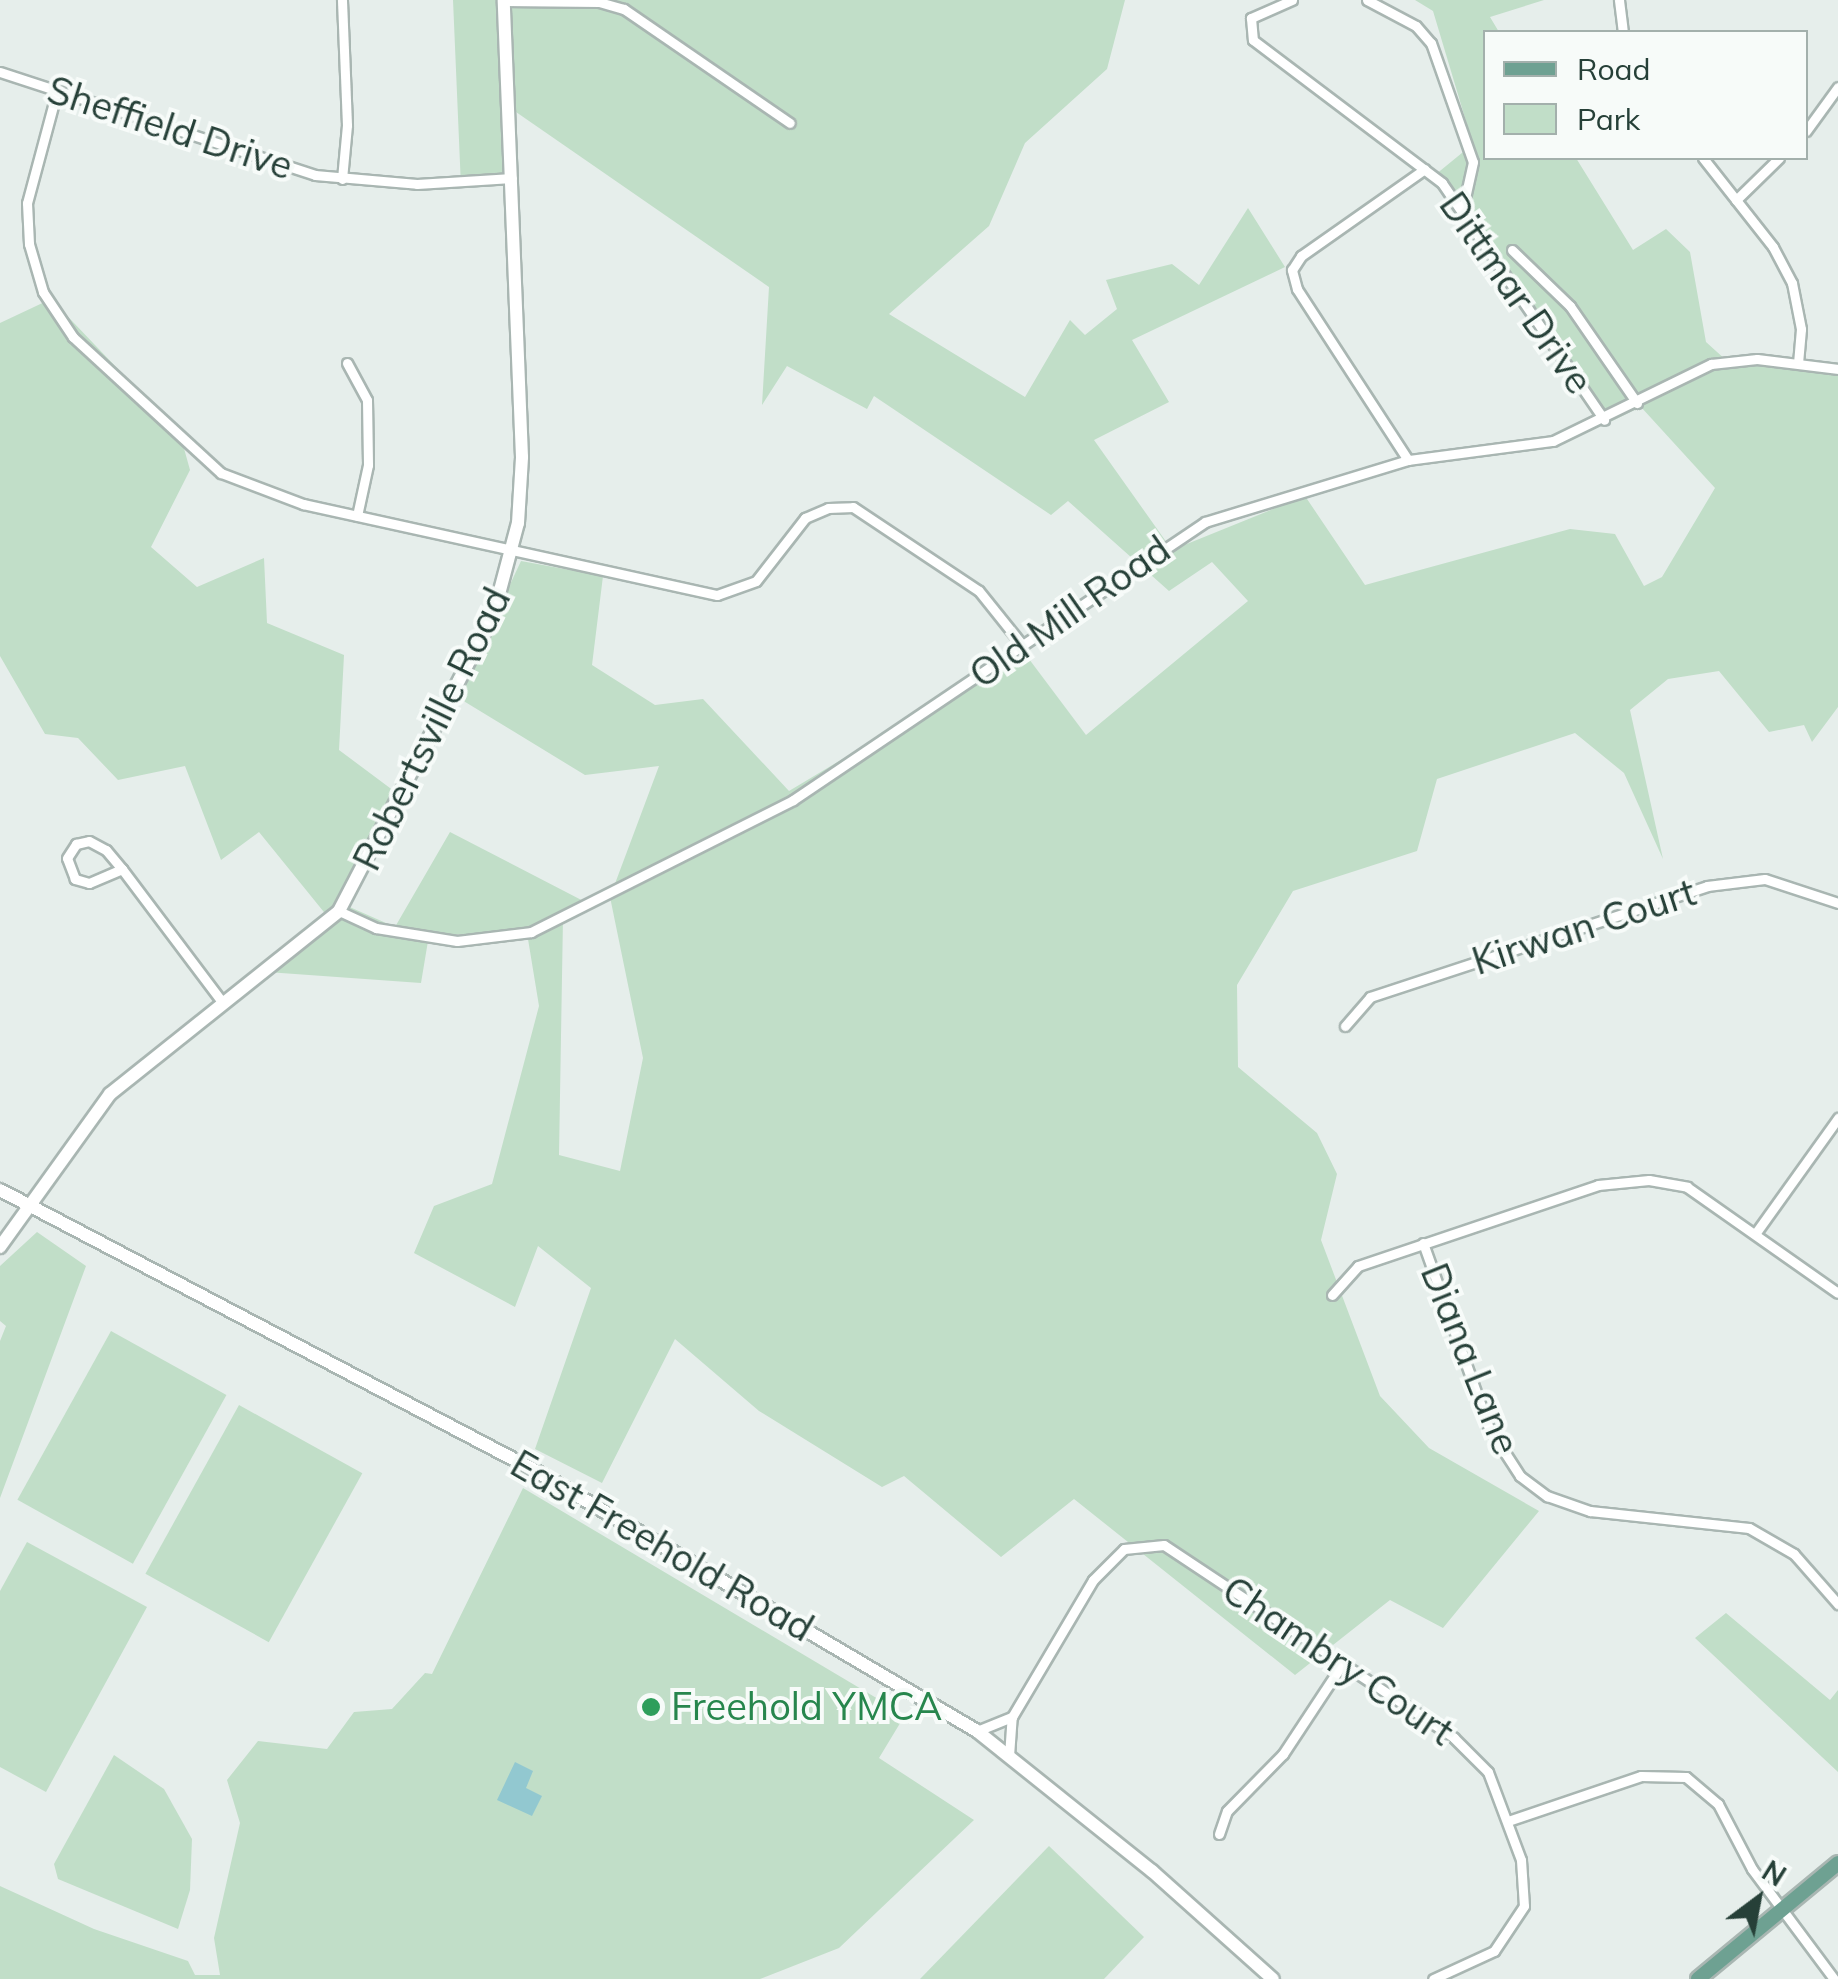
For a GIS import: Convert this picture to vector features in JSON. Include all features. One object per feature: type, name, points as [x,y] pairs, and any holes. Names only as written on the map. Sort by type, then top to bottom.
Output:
[{"type":"main road","name":"Robertsville Road","points":[[0,1247],[34,1208],[110,1094],[339,912],[482,638],[512,552],[522,456],[504,1]]},
{"type":"main road","name":"East Freehold Road","points":[[0,1190],[534,1470],[977,1732],[1273,1979]]},
{"type":"main road","points":[[1698,1979],[1838,1863]]},
{"type":"street","name":"Sheffield Drive","points":[[342,0],[348,124],[342,179]]},
{"type":"street","name":"Dittmar Drive","points":[[1292,0],[1256,13],[1248,31],[1260,47],[1425,170],[1463,207],[1604,420]]},
{"type":"street","points":[[1367,0],[1416,26],[1431,43],[1473,162],[1463,207]]},
{"type":"street","points":[[1619,0],[1624,30]]},
{"type":"street","points":[[504,1],[600,2],[624,9],[790,123]]},
{"type":"street","name":"Sheffield Drive","points":[[0,72],[288,168],[342,179],[416,184],[512,178]]},
{"type":"street","points":[[1808,128],[1838,87]]},
{"type":"street","points":[[58,91],[30,179],[27,228],[38,280],[64,326],[221,473],[265,494],[717,596],[761,576],[805,518],[828,508],[853,507],[979,591],[1023,646]]},
{"type":"street","points":[[1705,160],[1792,283],[1801,329],[1798,363]]},
{"type":"street","points":[[1736,200],[1777,160]]},
{"type":"street","points":[[1408,460],[1293,283],[1300,256],[1425,170]]},
{"type":"street","points":[[1512,250],[1570,306],[1637,402]]},
{"type":"street","name":"Old Mill Road","points":[[339,912],[376,928],[457,941],[531,932],[793,800],[1205,522],[1408,460],[1537,445],[1604,420],[1711,364],[1756,358],[1838,368]]},
{"type":"street","points":[[347,363],[359,378],[368,415],[368,465],[358,516]]},
{"type":"street","points":[[122,869],[81,882],[70,873],[67,858],[76,844],[89,841],[122,869],[223,1004]]},
{"type":"street","name":"Kirwan Court","points":[[1344,1026],[1370,997],[1706,886],[1765,879],[1838,904]]},
{"type":"street","points":[[1755,1234],[1838,1118]]},
{"type":"street","points":[[1332,1295],[1358,1266],[1423,1242],[1598,1185],[1649,1180],[1688,1187],[1838,1294]]},
{"type":"street","name":"Diana Lane","points":[[1423,1242],[1489,1428],[1520,1476],[1548,1496],[1590,1511],[1749,1528],[1794,1554],[1838,1604]]},
{"type":"street","name":"Chambry Court","points":[[1009,1756],[1012,1717],[1092,1580],[1124,1549],[1164,1545],[1468,1748],[1488,1772],[1526,1876],[1520,1921],[1494,1951],[1433,1979]]},
{"type":"street","points":[[1828,1592],[1838,1583]]},
{"type":"street","points":[[1219,1834],[1226,1810],[1283,1754],[1343,1664]]},
{"type":"street","points":[[977,1732],[1012,1717]]},
{"type":"street","points":[[1508,1821],[1641,1776],[1686,1777],[1718,1804],[1744,1857],[1834,1979]]},
{"type":"green space","points":[[453,0],[1125,0],[1107,69],[1025,143],[989,226],[889,314],[1025,397],[1070,320],[1085,335],[1117,309],[1106,280],[1172,264],[1199,285],[1248,208],[1285,267],[1132,340],[1169,402],[1094,440],[1172,550],[1305,496],[1365,585],[1570,529],[1615,534],[1644,586],[1662,577],[1715,488],[1641,407],[1610,422],[1435,175],[1468,148],[1480,168],[1433,11],[1415,0],[1544,0],[1490,17],[1498,30],[1483,30],[1483,160],[1577,160],[1633,250],[1666,229],[1690,252],[1706,342],[1727,361],[1838,368],[1838,707],[1812,742],[1804,725],[1769,732],[1719,671],[1668,679],[1630,710],[1663,859],[1624,773],[1575,733],[1437,779],[1417,851],[1293,891],[1237,985],[1238,1067],[1317,1133],[1337,1174],[1321,1240],[1380,1396],[1429,1448],[1539,1511],[1443,1628],[1390,1600],[1295,1675],[1074,1499],[1001,1557],[904,1476],[882,1487],[759,1411],[675,1339],[602,1483],[535,1449],[591,1288],[538,1246],[515,1307],[414,1253],[434,1206],[492,1184],[539,1006],[527,933],[429,935],[421,983],[267,972],[332,922],[259,832],[221,860],[185,766],[118,780],[78,738],[45,734],[0,656],[0,323],[51,299],[180,434],[190,470],[151,547],[197,587],[264,558],[267,623],[344,655],[339,750],[398,794],[345,905],[395,927],[450,832],[593,906],[563,918],[559,1155],[620,1171],[643,1058],[610,897],[659,766],[585,775],[457,697],[521,561],[603,576],[592,665],[655,705],[703,699],[789,791],[1023,651],[1086,735],[1248,601],[1212,562],[1169,591],[1068,501],[1051,515],[874,396],[867,409],[787,366],[762,405],[769,287],[516,112],[517,182],[461,187]]},
{"type":"green space","points":[[37,1232],[86,1266],[0,1498],[0,1341],[6,1326],[0,1321],[0,1266]]},
{"type":"green space","points":[[111,1331],[226,1395],[133,1564],[17,1500]]},
{"type":"green space","points":[[239,1405],[362,1473],[269,1642],[145,1574]]},
{"type":"green space","name":"Freehold YMCA","points":[[523,1488],[905,1715],[879,1758],[974,1820],[839,1948],[760,1979],[0,1979],[0,1886],[94,1929],[188,1961],[195,1975],[220,1975],[214,1938],[240,1823],[227,1780],[258,1741],[327,1749],[354,1712],[392,1709],[425,1673],[432,1674]]},
{"type":"green space","points":[[27,1542],[147,1607],[46,1792],[0,1767],[0,1591]]},
{"type":"green space","points":[[1726,1613],[1830,1700],[1838,1690],[1838,1772],[1695,1638]]},
{"type":"green space","points":[[114,1755],[164,1789],[192,1839],[190,1890],[178,1929],[58,1879],[54,1864]]},
{"type":"green space","points":[[1049,1846],[1144,1937],[1104,1979],[920,1979]]},
{"type":"water","points":[[515,1762],[533,1771],[526,1788],[542,1796],[532,1816],[497,1800]]},
{"type":"place","name":"Freehold YMCA","points":[[651,1707]]}]
